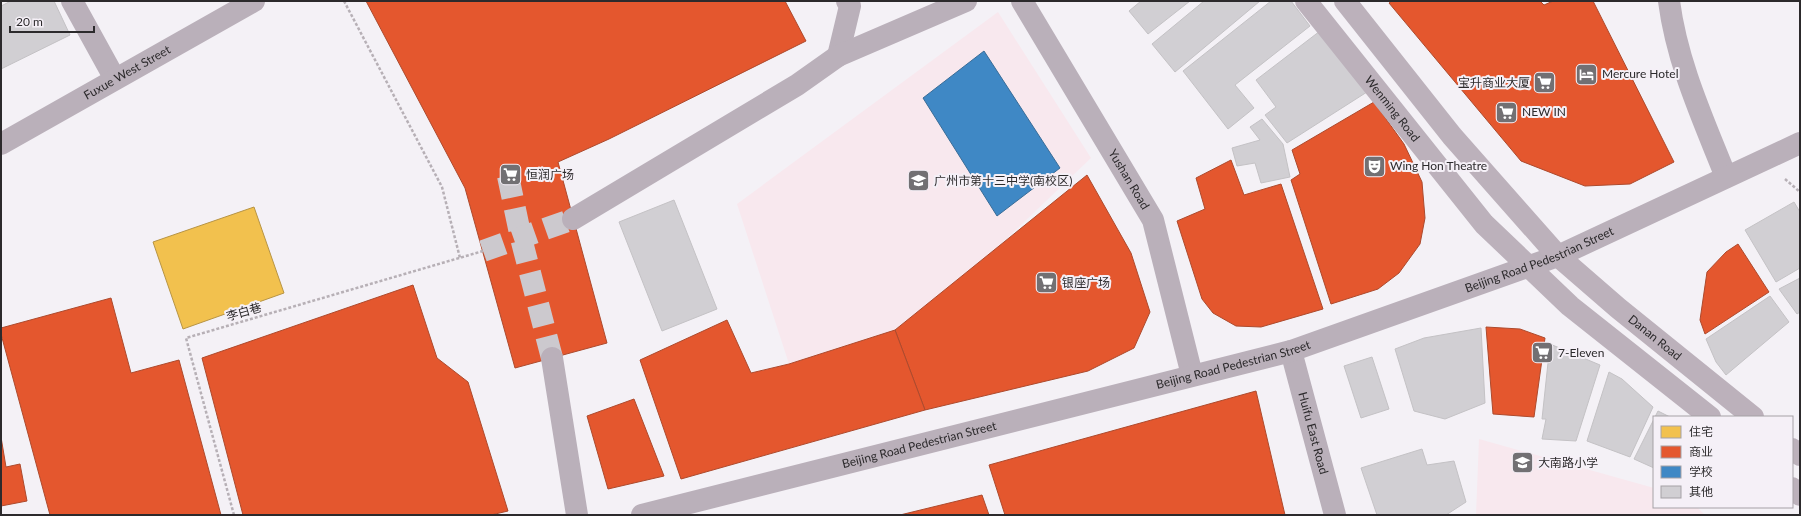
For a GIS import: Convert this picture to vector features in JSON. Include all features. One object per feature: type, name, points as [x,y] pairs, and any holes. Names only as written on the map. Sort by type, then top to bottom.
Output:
[{"type":"main road","name":"Wenming Road","points":[[1306,1],[1460,196],[1484,224],[1528,267]]},
{"type":"main road","points":[[1345,1],[1452,136],[1558,256]]},
{"type":"main road","name":"Danan Road","points":[[1558,256],[1618,308],[1752,416]]},
{"type":"main road","points":[[1528,267],[1570,306],[1709,416]]},
{"type":"street","points":[[72,1],[115,80]]},
{"type":"street","name":"Fuxue West Street","points":[[1,144],[254,1]]},
{"type":"street","points":[[838,56],[850,6],[847,1]]},
{"type":"street","points":[[573,219],[797,85],[838,56],[966,1]]},
{"type":"street","name":"Yushan Road","points":[[1022,1],[1153,220],[1192,375]]},
{"type":"street","points":[[1669,1],[1672,23],[1686,76],[1726,177]]},
{"type":"street","name":"Beijing Road Pedestrian Street","points":[[642,515],[1291,351],[1558,256],[1800,143]]},
{"type":"street","name":"Huifu East Road","points":[[1291,351],[1335,515]]},
{"type":"street","points":[[552,358],[577,515]]},
{"type":"path","points":[[344,1],[442,187],[460,258]]},
{"type":"path","name":"李白巷","points":[[234,515],[186,338],[483,251]]},
{"type":"shaded area","name":"广州市第十三中学(南校区)","points":[[998,12],[1091,158],[998,247],[895,330],[789,364],[737,204]]},
{"type":"shaded area","name":"大南路小学","points":[[1479,439],[1653,488],[1653,508],[1698,508],[1705,515],[1476,515]]},
{"type":"building: 住宅","points":[[254,207],[284,293],[183,329],[153,242]]},
{"type":"building: 商业","name":"恒润广场","points":[[366,1],[785,1],[806,41],[609,139],[558,162],[607,343],[515,368],[465,188]]},
{"type":"building: 商业","name":"宝升商业大厦","points":[[1392,1],[1540,1],[1544,5],[1553,1],[1593,1],[1674,162],[1630,184],[1585,186],[1521,161],[1389,3]]},
{"type":"building: 商业","points":[[1374,102],[1404,144],[1422,182],[1425,218],[1420,244],[1399,273],[1378,289],[1331,304],[1291,180],[1300,174],[1292,150]]},
{"type":"building: 商业","points":[[1231,160],[1244,195],[1281,184],[1323,309],[1261,327],[1236,326],[1213,313],[1202,299],[1177,221],[1205,209],[1196,178]]},
{"type":"building: 商业","name":"银座广场","points":[[1087,175],[1131,253],[1150,312],[1134,348],[1088,371],[925,410],[895,330]]},
{"type":"building: 商业","points":[[1738,244],[1769,292],[1705,334],[1700,320],[1707,272],[1726,252]]},
{"type":"building: 商业","points":[[413,285],[437,358],[468,382],[508,511],[491,515],[243,515],[202,358]]},
{"type":"building: 商业","points":[[111,298],[131,373],[179,360],[221,515],[50,515],[1,334],[1,328]]},
{"type":"building: 商业","points":[[727,320],[751,373],[789,364],[895,330],[925,410],[681,479],[640,360]]},
{"type":"building: 商业","points":[[1486,327],[1520,329],[1545,338],[1534,417],[1493,414]]},
{"type":"building: 商业","points":[[1256,391],[1285,515],[1005,515],[989,465]]},
{"type":"building: 商业","points":[[634,399],[664,476],[608,489],[587,416]]},
{"type":"building: 商业","points":[[1,437],[6,467],[20,464],[27,501],[1,506]]},
{"type":"building: 商业","points":[[982,495],[989,515],[900,515]]},
{"type":"building: 学校","points":[[984,51],[1060,168],[997,216],[923,98]]},
{"type":"building: 其他","points":[[11,1],[54,1],[70,35],[1,69],[1,6]]},
{"type":"building: 其他","points":[[1141,1],[1190,1],[1148,34],[1129,11]]},
{"type":"building: 其他","points":[[1204,1],[1260,1],[1175,72],[1152,44]]},
{"type":"building: 其他","points":[[1271,1],[1291,1],[1310,26],[1235,85],[1254,108],[1228,129],[1183,71]]},
{"type":"building: 其他","points":[[1320,31],[1367,92],[1287,143],[1265,115],[1276,107],[1256,80]]},
{"type":"building: 其他","points":[[1262,119],[1283,144],[1290,177],[1261,183],[1255,163],[1237,166],[1232,148],[1260,140],[1250,127]]},
{"type":"building: 其他","points":[[674,200],[717,309],[662,331],[619,222]]},
{"type":"building: 其他","points":[[1794,202],[1800,212],[1800,268],[1776,282],[1745,230]]},
{"type":"building: 其他","points":[[1800,278],[1800,312],[1797,314],[1779,289]]},
{"type":"building: 其他","points":[[1770,296],[1789,322],[1726,375],[1716,362],[1706,339]]},
{"type":"building: 其他","points":[[1481,328],[1485,403],[1445,419],[1414,411],[1395,349],[1424,338]]},
{"type":"building: 其他","points":[[1550,344],[1600,365],[1576,441],[1542,439],[1546,419],[1542,419]]},
{"type":"building: 其他","points":[[1372,357],[1389,409],[1361,418],[1344,366]]},
{"type":"building: 其他","points":[[1609,372],[1622,379],[1653,407],[1630,457],[1587,441]]},
{"type":"building: 其他","points":[[1658,411],[1668,416],[1656,416]]},
{"type":"building: 其他","points":[[1653,421],[1653,468],[1634,459]]},
{"type":"building: 其他","points":[[1422,449],[1427,465],[1454,461],[1466,502],[1446,515],[1377,515],[1361,468]]},
{"type":"tunnel","points":[[508,176],[521,238],[552,358]]},
{"type":"tunnel","points":[[483,251],[573,219]]},
{"type":"place","name":"Mercure Hotel","points":[[1586,74]]},
{"type":"place","name":"宝升商业大厦","points":[[1545,83]]},
{"type":"place","name":"NEW IN","points":[[1506,112]]},
{"type":"place","name":"Wing Hon Theatre","points":[[1374,166]]},
{"type":"place","name":"恒润广场","points":[[510,175]]},
{"type":"place","name":"广州市第十三中学(南校区)","points":[[918,181]]},
{"type":"place","name":"银座广场","points":[[1047,283]]},
{"type":"place","name":"7-Eleven","points":[[1542,353]]},
{"type":"place","name":"大南路小学","points":[[1522,463]]}]
